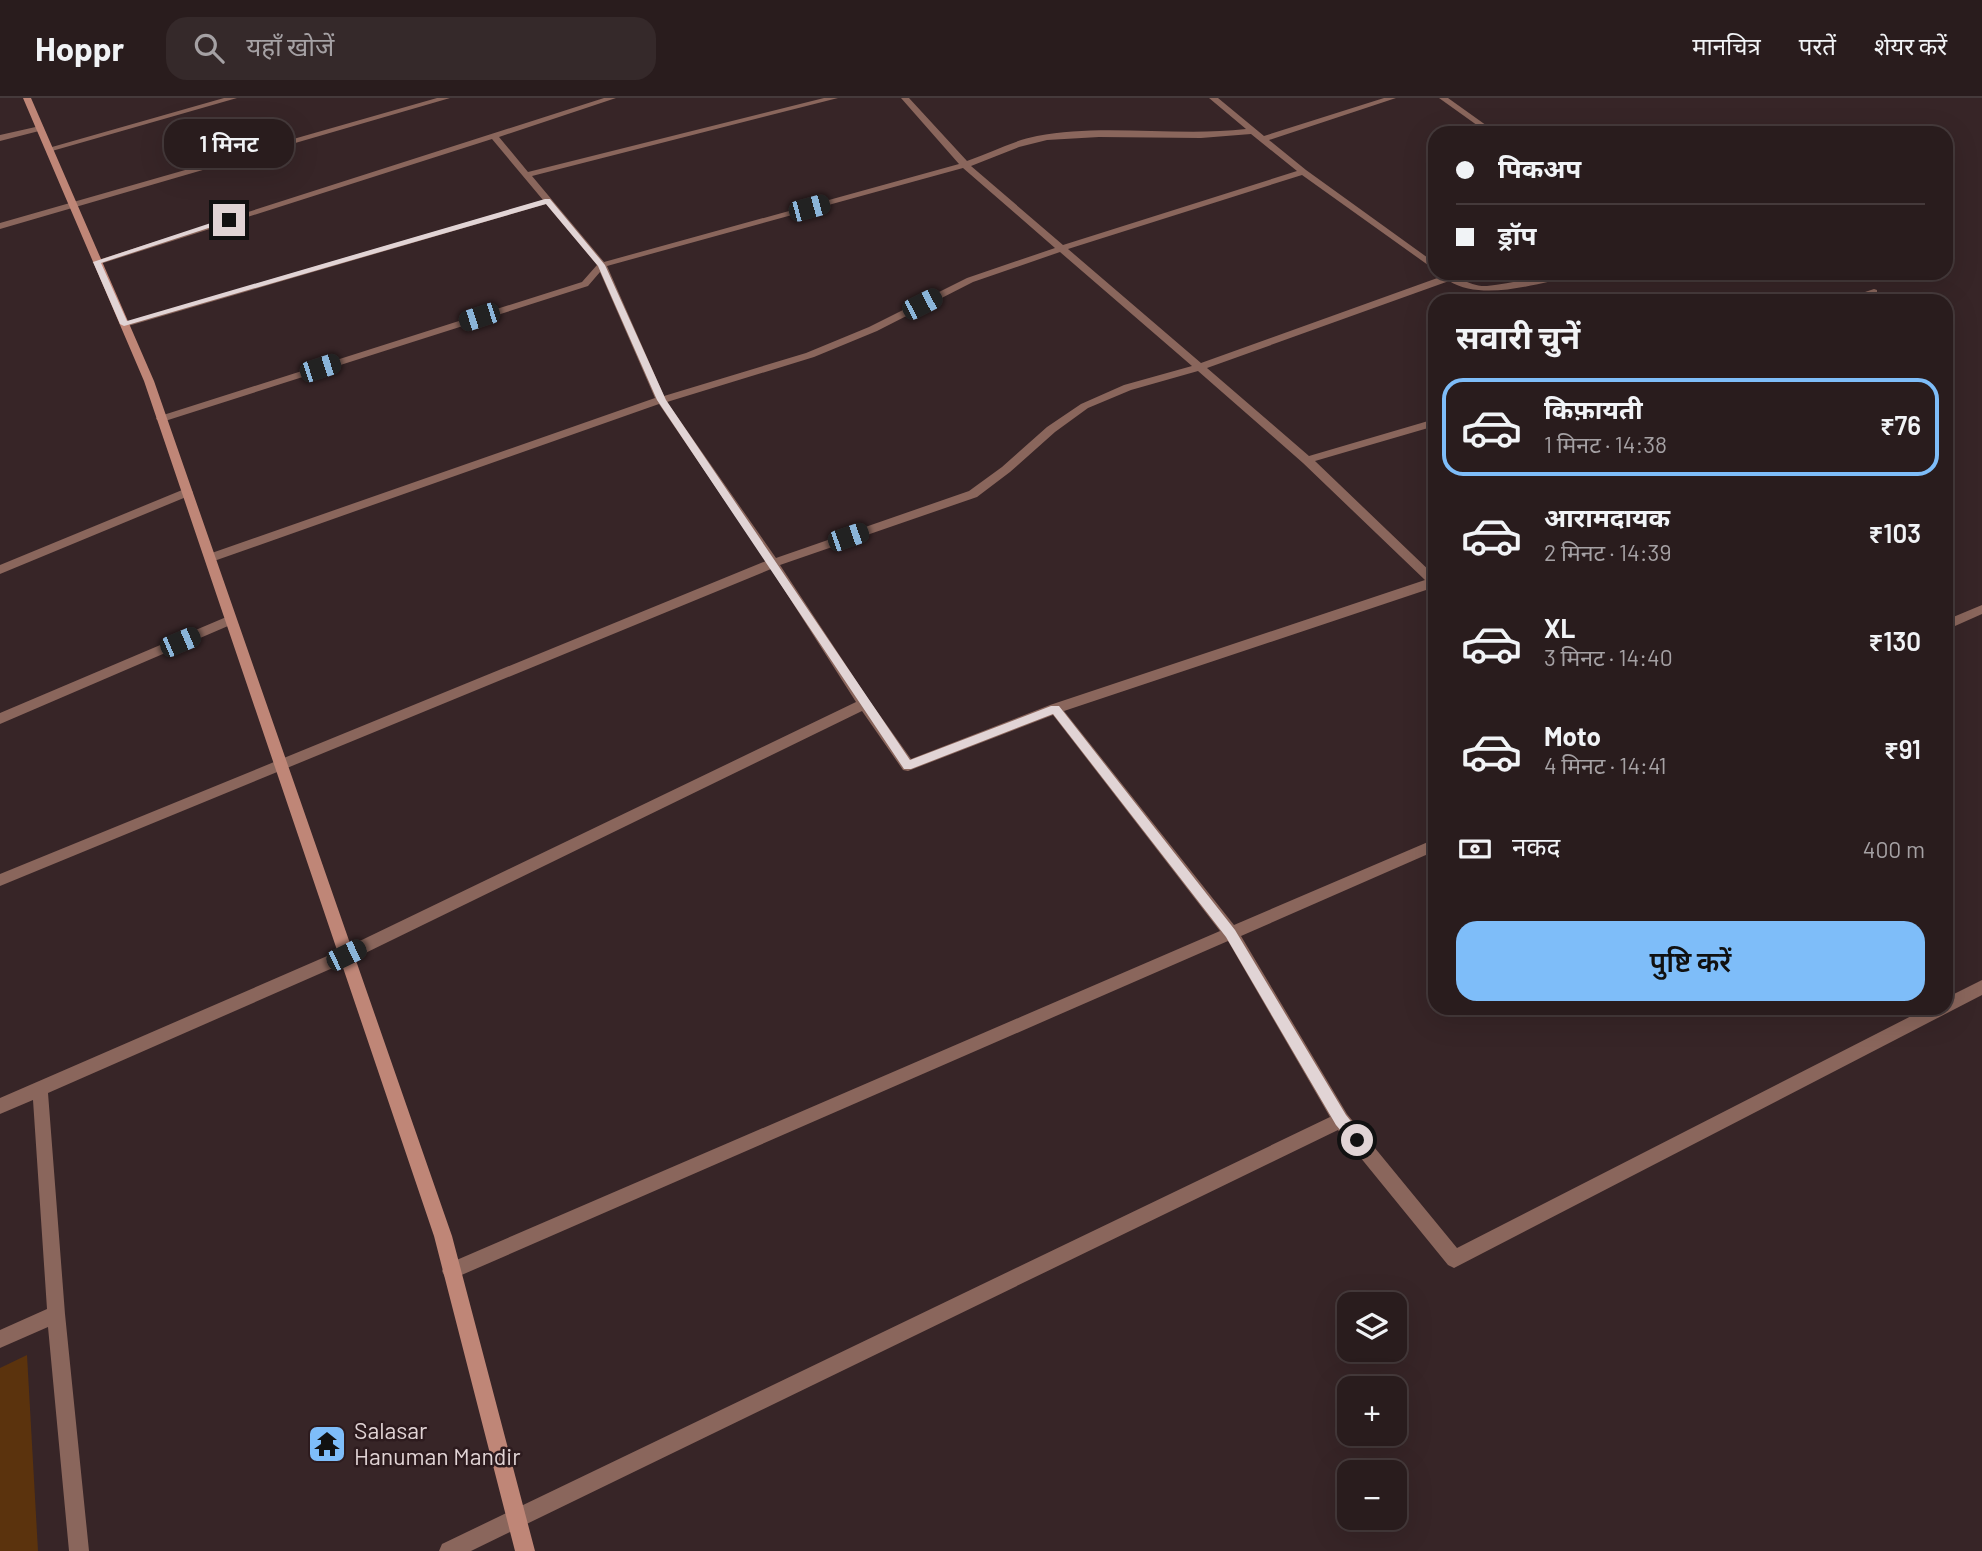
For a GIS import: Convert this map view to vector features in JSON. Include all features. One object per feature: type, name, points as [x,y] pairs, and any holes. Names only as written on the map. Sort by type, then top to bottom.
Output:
[{"type":"street","points":[[27,98],[162,419],[443,1236],[525,1551]]},
{"type":"street","points":[[49,149],[233,98]]},
{"type":"street","points":[[0,226],[446,98]]},
{"type":"street","points":[[97,262],[612,98]]},
{"type":"street","points":[[526,175],[834,98]]},
{"type":"street","points":[[905,98],[965,164],[1307,460],[1428,575]]},
{"type":"street","points":[[1213,98],[1303,172],[1428,262]]},
{"type":"street","points":[[1262,139],[1392,98]]},
{"type":"street","points":[[1443,98],[1483,126]]},
{"type":"street","points":[[0,138],[40,128]]},
{"type":"street","points":[[162,419],[585,284],[602,265],[965,164],[1043,137],[1077,134],[1221,136],[1252,131]]},
{"type":"street","points":[[494,135],[602,265],[661,400],[908,766],[1055,709],[1428,584]]},
{"type":"street","points":[[209,558],[661,400],[810,355],[873,329],[970,280],[1303,172]]},
{"type":"street","points":[[124,324],[548,201]]},
{"type":"street","points":[[0,880],[773,563],[973,494],[999,478],[1042,435],[1068,416],[1104,396],[1200,367],[1434,280]]},
{"type":"street","points":[[1455,280],[1465,286],[1484,289],[1536,280]]},
{"type":"street","points":[[1867,294],[1874,292]]},
{"type":"street","points":[[1307,460],[1428,424]]},
{"type":"street","points":[[0,570],[187,492]]},
{"type":"street","points":[[1953,622],[1982,609]]},
{"type":"street","points":[[0,719],[231,620]]},
{"type":"street","points":[[0,1106],[346,955],[864,704]]},
{"type":"street","points":[[1055,709],[1231,933],[1341,1120],[1454,1259],[1928,1015]]},
{"type":"street","points":[[451,1271],[1428,848]]},
{"type":"street","points":[[1953,1002],[1982,987]]},
{"type":"street","points":[[40,1088],[56,1314],[79,1551]]},
{"type":"street","points":[[449,1551],[1341,1120]]},
{"type":"street","points":[[0,1339],[56,1314]]},
{"type":"shaded area","points":[[27,1355],[38,1551],[0,1551],[0,1368]]},
{"type":"place","name":"Salasar Hanuman Mandir","points":[[327,1444]]},
{"type":"route","points":[[229,220],[97,262],[124,324],[548,201],[602,265],[661,400],[908,766],[1055,709],[1231,933],[1341,1120],[1357,1140]]}]
